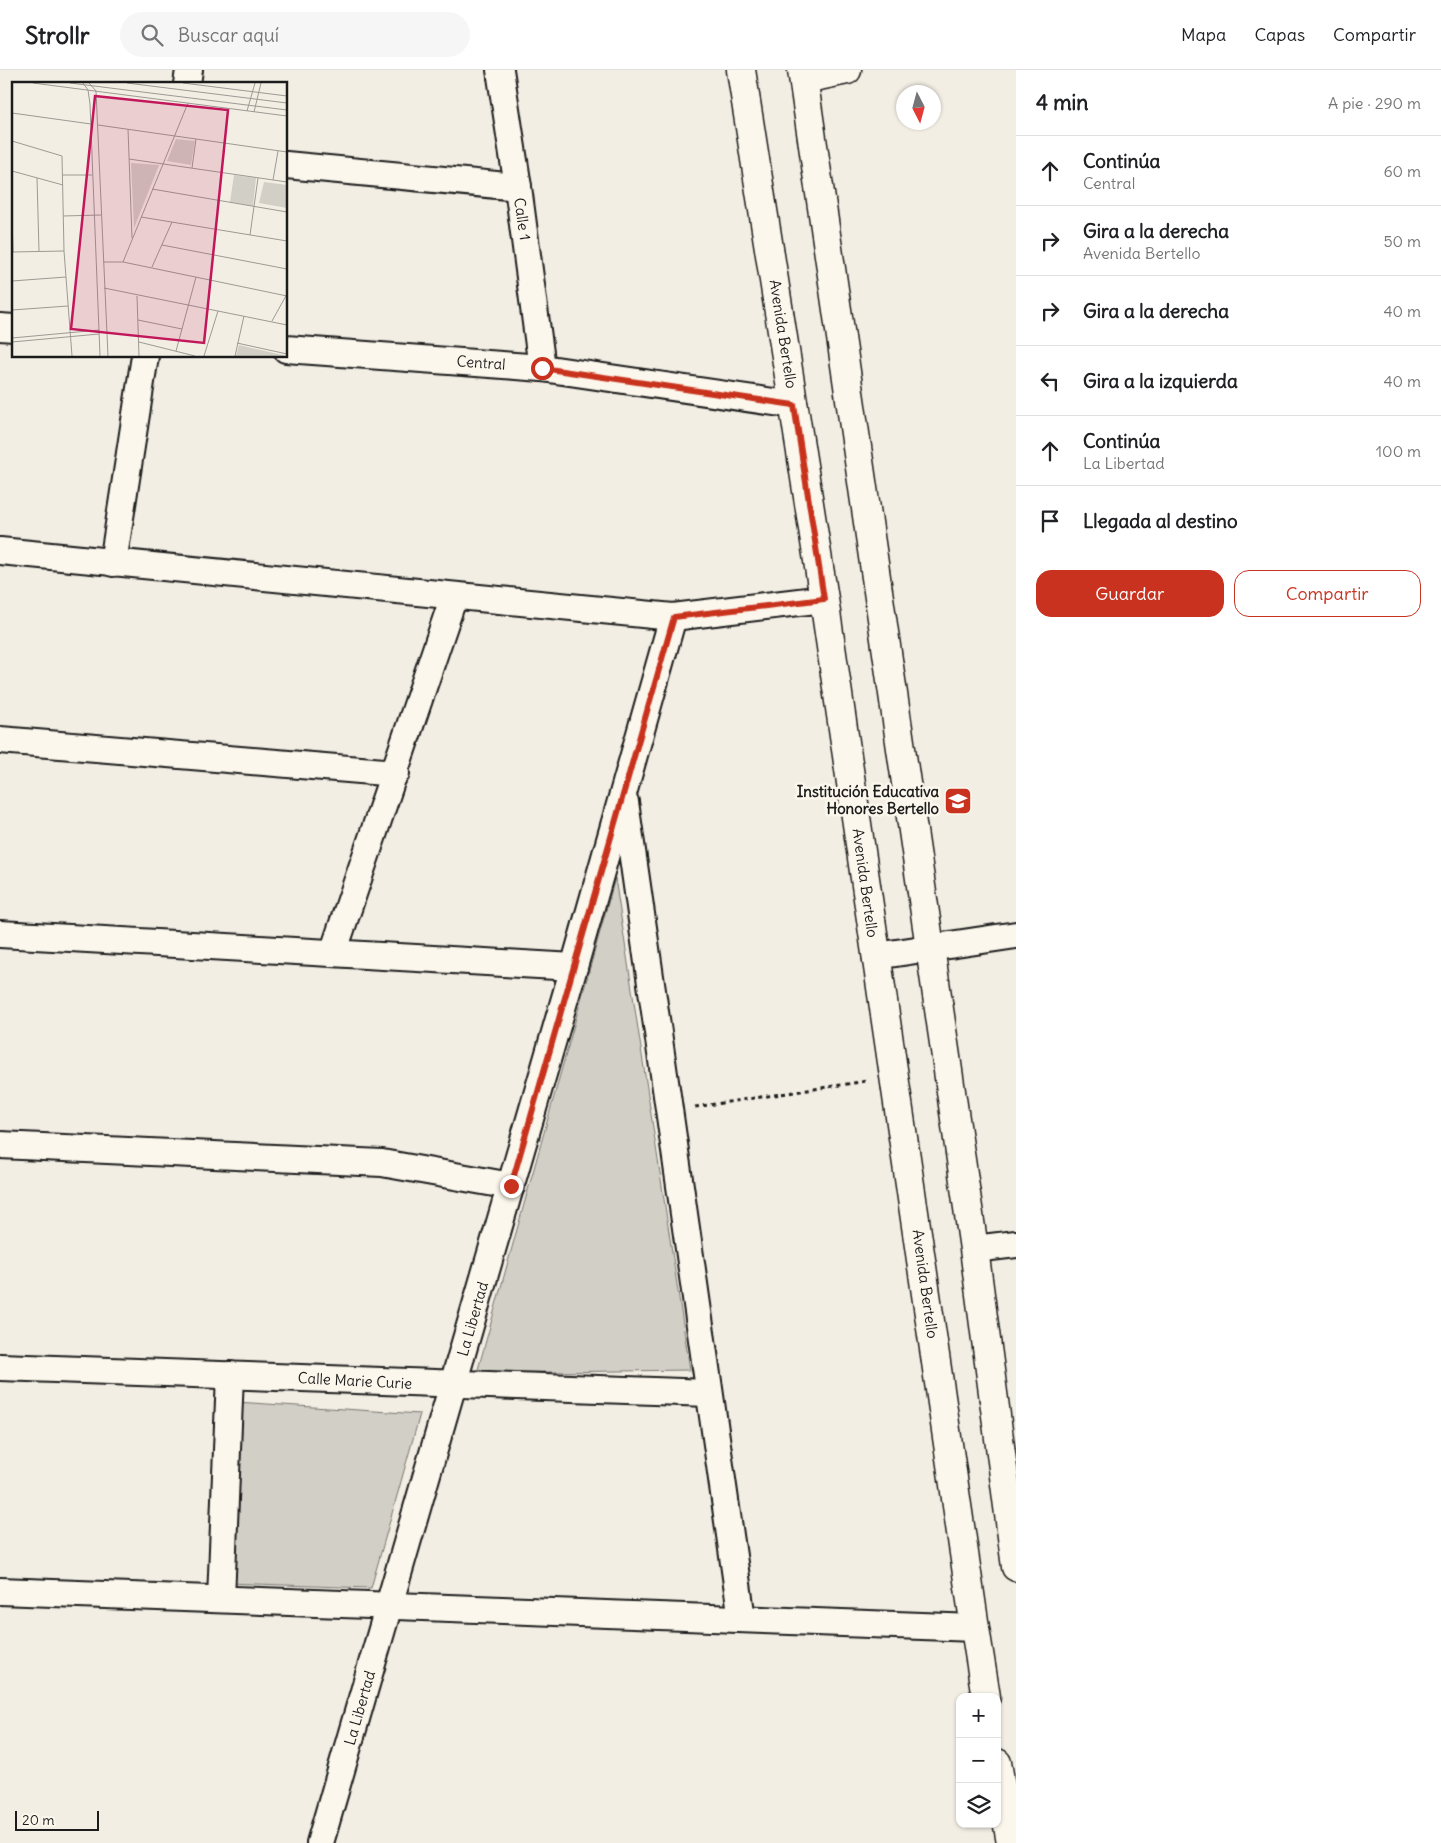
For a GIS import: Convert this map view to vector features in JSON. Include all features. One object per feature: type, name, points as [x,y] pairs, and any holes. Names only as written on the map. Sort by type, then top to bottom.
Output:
[{"type":"main road","name":"Avenida Bertello","points":[[741,70],[824,599],[985,1693]]},
{"type":"main road","points":[[847,70],[803,75],[974,1249],[1016,1567]]},
{"type":"main road","points":[[1000,1783],[1011,1843]]},
{"type":"street","name":"Calle 1","points":[[500,70],[542,368]]},
{"type":"street","points":[[288,165],[518,187]]},
{"type":"street","name":"Central","points":[[288,349],[542,368],[794,405]]},
{"type":"street","points":[[113,563],[145,358]]},
{"type":"street","points":[[0,551],[674,617],[824,599]]},
{"type":"street","points":[[333,953],[396,773],[454,596]]},
{"type":"street","name":"La Libertad","points":[[320,1843],[390,1606],[674,617]]},
{"type":"street","points":[[0,740],[396,773]]},
{"type":"street","points":[[624,794],[742,1619]]},
{"type":"street","points":[[0,934],[574,967]]},
{"type":"street","points":[[876,956],[1016,935]]},
{"type":"street","points":[[0,1145],[382,1163],[511,1186]]},
{"type":"street","points":[[974,1249],[1016,1244]]},
{"type":"street","name":"Calle Marie Curie","points":[[0,1367],[709,1393]]},
{"type":"street","points":[[221,1599],[230,1375]]},
{"type":"street","points":[[0,1591],[975,1628]]},
{"type":"path","points":[[669,1111],[894,1077]]},
{"type":"shaded area","points":[[615,878],[690,1370],[477,1373]]},
{"type":"shaded area","points":[[236,1402],[420,1414],[371,1588],[226,1583]]},
{"type":"place","name":"Institución Educativa Honores Bertello","points":[[958,801]]},
{"type":"route","points":[[511,1186],[674,617],[824,599],[794,405],[542,368]]}]
